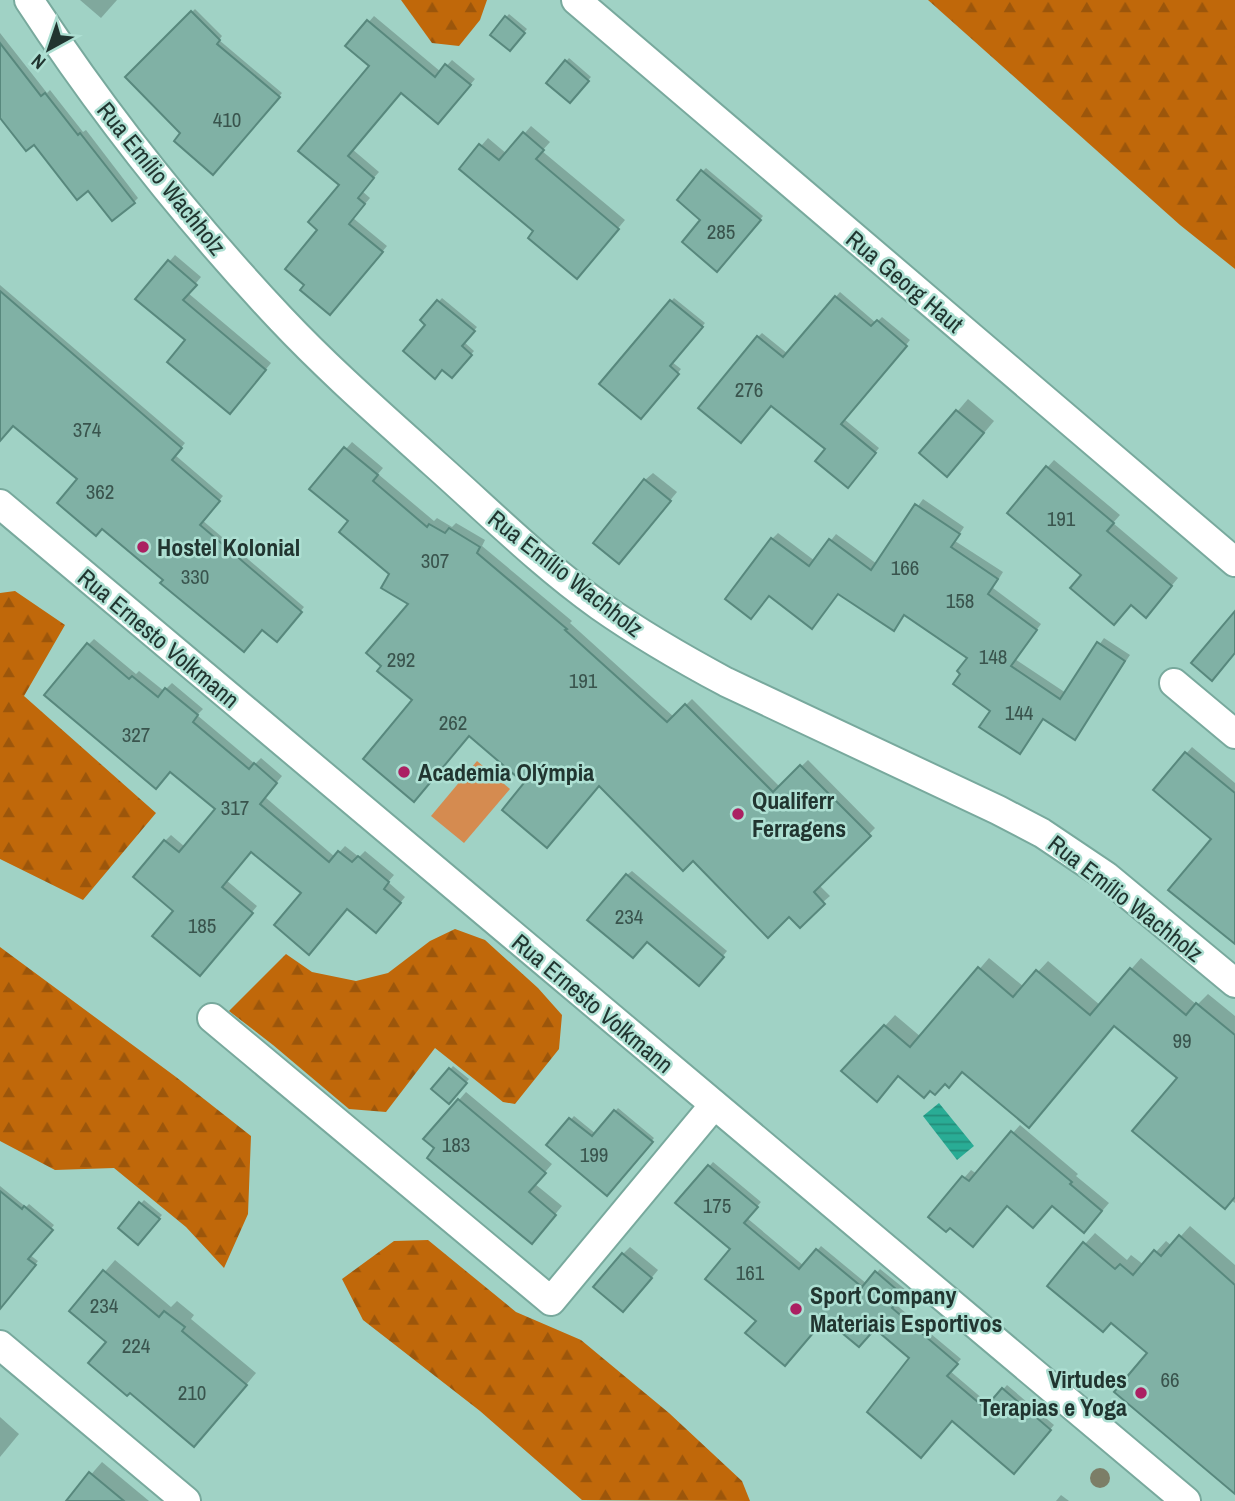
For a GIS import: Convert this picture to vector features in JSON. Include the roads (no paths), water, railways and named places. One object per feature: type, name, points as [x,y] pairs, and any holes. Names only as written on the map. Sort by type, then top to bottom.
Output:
[{"type":"street","name":"Rua Emílio Wachholz","points":[[29,0],[82,77],[152,170],[281,319],[377,412],[540,559],[598,605],[726,682],[998,810],[1042,834],[1106,876],[1235,983]]},
{"type":"street","name":"Rua Georg Haut","points":[[576,0],[1235,562]]},
{"type":"street","name":"Rua Ernesto Volkmann","points":[[0,504],[1186,1501]]},
{"type":"street","points":[[1174,683],[1235,734]]},
{"type":"street","points":[[212,1018],[551,1301],[714,1105]]},
{"type":"street","points":[[0,1345],[186,1501]]},
{"type":"place","name":"Hostel Kolonial","points":[[143,547]]},
{"type":"place","name":"Academia Olýmpia","points":[[404,772]]},
{"type":"place","name":"Qualiferr Ferragens","points":[[738,814]]},
{"type":"place","name":"Sport Company Materiais Esportivos","points":[[796,1309]]},
{"type":"place","name":"Virtudes Terapias e Yoga","points":[[1141,1393]]}]
